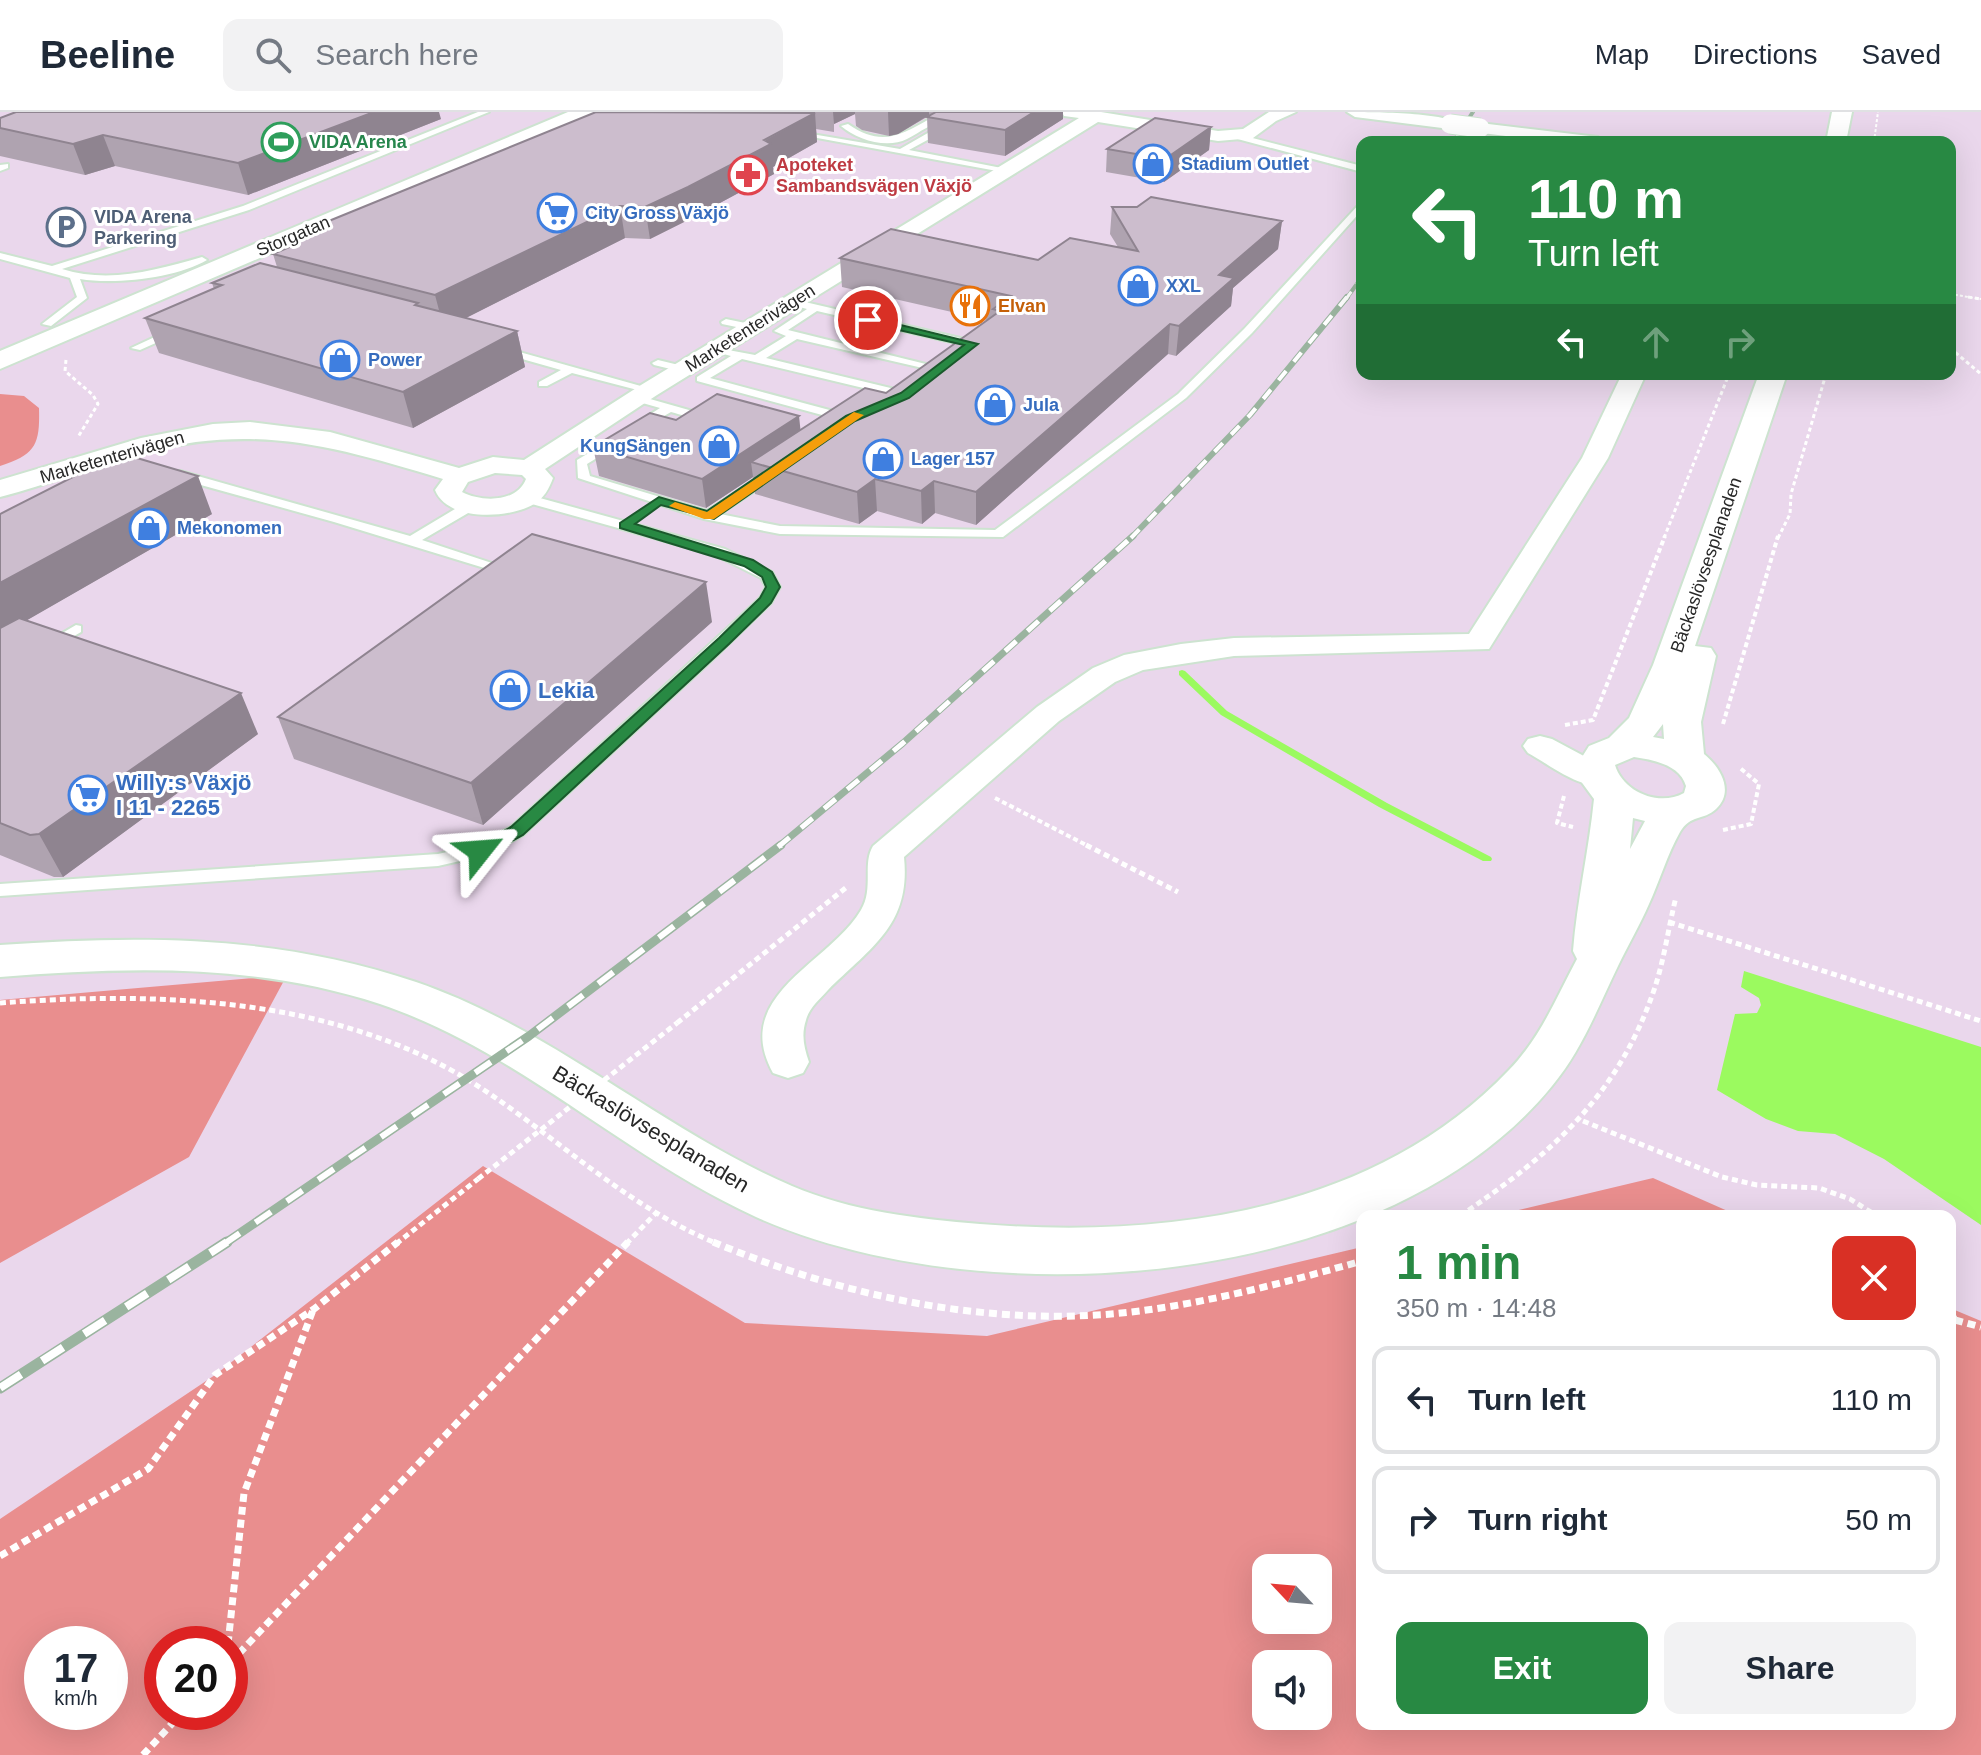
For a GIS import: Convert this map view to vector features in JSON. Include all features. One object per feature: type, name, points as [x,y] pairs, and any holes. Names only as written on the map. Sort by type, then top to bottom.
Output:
[{"type":"street","name":"Storgatan","points":[[0,343],[557,112]]},
{"type":"street","name":"Storgatan","points":[[0,361],[585,112]]},
{"type":"street","points":[[1070,112],[1218,136],[1247,134],[1270,117],[1288,112]]},
{"type":"street","points":[[1355,112],[1547,136]]},
{"type":"street","points":[[1837,136],[1842,112]]},
{"type":"street","points":[[1852,136],[1854,112]]},
{"type":"street","name":"Marketenterivägen","points":[[529,468],[888,239],[1095,116]]},
{"type":"street","points":[[788,1062],[782,1036],[788,1014],[802,994],[865,932],[885,905],[892,874],[886,854],[970,785],[1048,714],[1104,675],[1135,662],[1234,647],[1478,643],[1595,458],[1631,380]]},
{"type":"street","name":"Bäckaslövsesplanaden","points":[[1593,973],[1599,898],[1611,838],[1606,786],[1596,765],[1600,757],[1623,746],[1646,722],[1671,665],[1771,380]]},
{"type":"street","name":"Bäckaslövsesplanaden","points":[[1685,759],[1682,722],[1693,671],[1790,380]]},
{"type":"street","name":"Marketenterivägen","points":[[0,489],[153,442],[191,434],[243,430],[285,431],[324,438],[459,476]]},
{"type":"street","points":[[493,465],[529,468],[540,478],[534,492],[498,506],[470,506],[451,497],[448,490],[459,476],[493,465]]},
{"type":"street","points":[[1540,746],[1642,807],[1674,810],[1697,804],[1706,789],[1699,771],[1685,759],[1659,748],[1623,746]]},
{"type":"street","name":"Bäckaslövsesplanaden","points":[[0,961],[175,953],[289,966],[398,993],[449,1011],[508,1040],[705,1167],[776,1203],[908,1239],[1000,1250],[1082,1252],[1153,1249],[1224,1239],[1347,1202],[1470,1136],[1546,1063],[1575,1018],[1593,973],[1632,895],[1652,840],[1674,810]]},
{"type":"lane","points":[[53,269],[90,253],[171,233],[261,203],[485,112]]},
{"type":"lane","points":[[845,126],[858,135],[889,141],[901,139],[941,118],[953,120],[952,123]]},
{"type":"lane","points":[[902,151],[963,118]]},
{"type":"lane","points":[[793,125],[825,130],[855,122]]},
{"type":"lane","points":[[780,130],[1008,170]]},
{"type":"lane","points":[[1233,135],[1356,167]]},
{"type":"lane","points":[[525,498],[642,513],[709,516],[780,530],[998,534],[1182,396],[1248,331],[1356,211]]},
{"type":"lane","points":[[0,256],[53,269],[75,278],[135,278],[202,260]]},
{"type":"lane","points":[[47,324],[82,298],[75,278]]},
{"type":"lane","points":[[792,302],[973,344],[928,378]]},
{"type":"lane","points":[[815,308],[779,331],[940,369]]},
{"type":"lane","points":[[726,322],[751,327]]},
{"type":"lane","points":[[136,348],[190,324]]},
{"type":"lane","points":[[757,359],[795,335]]},
{"type":"lane","points":[[489,347],[570,369],[642,394],[669,408],[696,415],[724,415]]},
{"type":"lane","points":[[716,349],[905,395]]},
{"type":"lane","points":[[740,355],[701,379],[846,422],[864,413]]},
{"type":"lane","points":[[658,363],[683,369]]},
{"type":"lane","points":[[543,384],[570,369]]},
{"type":"lane","points":[[878,407],[917,386]]},
{"type":"lane","points":[[0,890],[438,860],[480,851],[517,831],[717,647],[766,600],[773,587],[767,575],[749,563],[642,513],[584,478],[581,463],[669,408]]},
{"type":"lane","points":[[709,516],[783,466]]},
{"type":"lane","points":[[167,472],[509,571]]},
{"type":"lane","points":[[410,542],[470,506]]},
{"type":"lane","points":[[38,651],[76,629]]},
{"type":"path","points":[[1875,136],[1878,112]]},
{"type":"path","points":[[1956,295],[1981,299]]},
{"type":"path","points":[[1956,351],[1981,374]]},
{"type":"path","points":[[1557,823],[1566,798],[1534,766],[1545,728],[1593,720],[1727,380]]},
{"type":"path","points":[[1721,733],[1781,527],[1790,514],[1791,494],[1824,380]]},
{"type":"path","points":[[970,785],[1178,892]]},
{"type":"path","points":[[0,1556],[148,1469],[215,1375],[314,1309],[886,854]]},
{"type":"path","points":[[1469,1210],[1522,1175],[1583,1121],[1620,1066],[1641,1028],[1655,989],[1679,884]]},
{"type":"path","points":[[1669,922],[1981,1021]]},
{"type":"path","points":[[1583,1121],[1678,1161],[1744,1183],[1773,1187],[1801,1185],[1835,1192],[1866,1210]]},
{"type":"path","points":[[248,1644],[656,1213]]},
{"type":"path","points":[[230,1626],[244,1493],[314,1309]]},
{"type":"path","points":[[1956,1321],[1981,1327]]},
{"type":"path","points":[[143,1755],[166,1730]]},
{"type":"shaded area","points":[[0,394],[24,396],[39,408],[39,420],[37,439],[28,452],[0,466]]},
{"type":"shaded area","points":[[1744,971],[1981,1047],[1981,1225],[1884,1159],[1835,1134],[1798,1131],[1766,1119],[1717,1090],[1735,1014],[1757,1013],[1761,1005],[1759,998],[1741,987]]},
{"type":"shaded area","points":[[287,975],[189,1157],[0,1263],[0,1000]]},
{"type":"shaded area","points":[[483,1166],[745,1323],[987,1336],[1356,1248],[1356,1730],[1956,1730],[1956,1311],[1981,1321],[1981,1755],[0,1755],[0,1519],[215,1375]]},
{"type":"shaded area","points":[[1653,1178],[1725,1210],[1519,1210]]},
{"type":"building","points":[[16,112],[374,112],[238,163],[103,135],[73,144],[0,128],[0,118]]},
{"type":"building","name":"City Gross Växjö","points":[[596,112],[815,113],[764,140],[771,144],[688,187],[645,207],[620,206],[435,295],[273,254],[294,245],[285,243],[324,226],[319,225]]},
{"type":"building","points":[[936,112],[1034,112],[1005,130],[927,117]]},
{"type":"building","points":[[1155,118],[1211,127],[1165,159],[1107,149]]},
{"type":"building","points":[[1151,197],[1282,221],[1219,275],[1234,278],[1179,326],[1170,324],[976,492],[934,481],[921,491],[875,479],[857,492],[751,462],[865,388],[886,393],[1000,311],[993,309],[1011,296],[840,258],[891,229],[1038,260],[1070,238],[1138,251],[1112,207],[1137,207]]},
{"type":"building","points":[[260,263],[517,331],[403,392],[145,318],[222,285],[212,283]]},
{"type":"building","points":[[717,394],[799,416],[702,479],[593,447],[650,413],[676,420]]},
{"type":"building","points":[[120,453],[198,476],[0,583],[0,514]]},
{"type":"building","name":"Lekia","points":[[532,534],[706,582],[471,783],[278,717]]},
{"type":"building","name":"Willy:s Växjö I 11 - 2265","points":[[19,618],[241,693],[39,834],[30,835],[0,823],[0,628]]},
{"type":"waterway","points":[[1182,673],[1224,713],[1383,805],[1487,859]]},
{"type":"railway","points":[[1457,136],[1473,112]]},
{"type":"railway","points":[[1346,299],[1356,285]]},
{"type":"railway","points":[[1132,536],[1250,415],[1347,297]]},
{"type":"railway","points":[[778,847],[903,743],[1132,536]]},
{"type":"railway","points":[[226,1243],[529,1036],[781,845]]},
{"type":"railway","points":[[0,1388],[226,1243]]},
{"type":"slow traffic","points":[[675,506],[709,516],[858,415]]},
{"type":"place","name":"VIDA Arena","points":[[281,142]]},
{"type":"place","name":"Stadium Outlet","points":[[1153,164]]},
{"type":"place","name":"Apoteket Sambandsvägen Växjö","points":[[748,175]]},
{"type":"place","name":"City Gross Växjö","points":[[557,213]]},
{"type":"place","name":"VIDA Arena Parkering","points":[[66,227]]},
{"type":"place","name":"XXL","points":[[1138,286]]},
{"type":"place","name":"Elvan","points":[[970,306]]},
{"type":"place","name":"Power","points":[[340,360]]},
{"type":"place","name":"Jula","points":[[995,405]]},
{"type":"place","name":"KungSängen","points":[[719,446]]},
{"type":"place","name":"Lager 157","points":[[883,459]]},
{"type":"place","name":"Mekonomen","points":[[149,528]]},
{"type":"place","name":"Lekia","points":[[510,690]]},
{"type":"place","name":"Willy:s Växjö I 11 - 2265","points":[[88,795]]},
{"type":"route","points":[[480,851],[517,831],[724,641],[766,600],[773,587],[767,575],[749,563],[625,525],[659,501],[709,516],[851,418],[905,395],[973,344],[868,320]]}]
